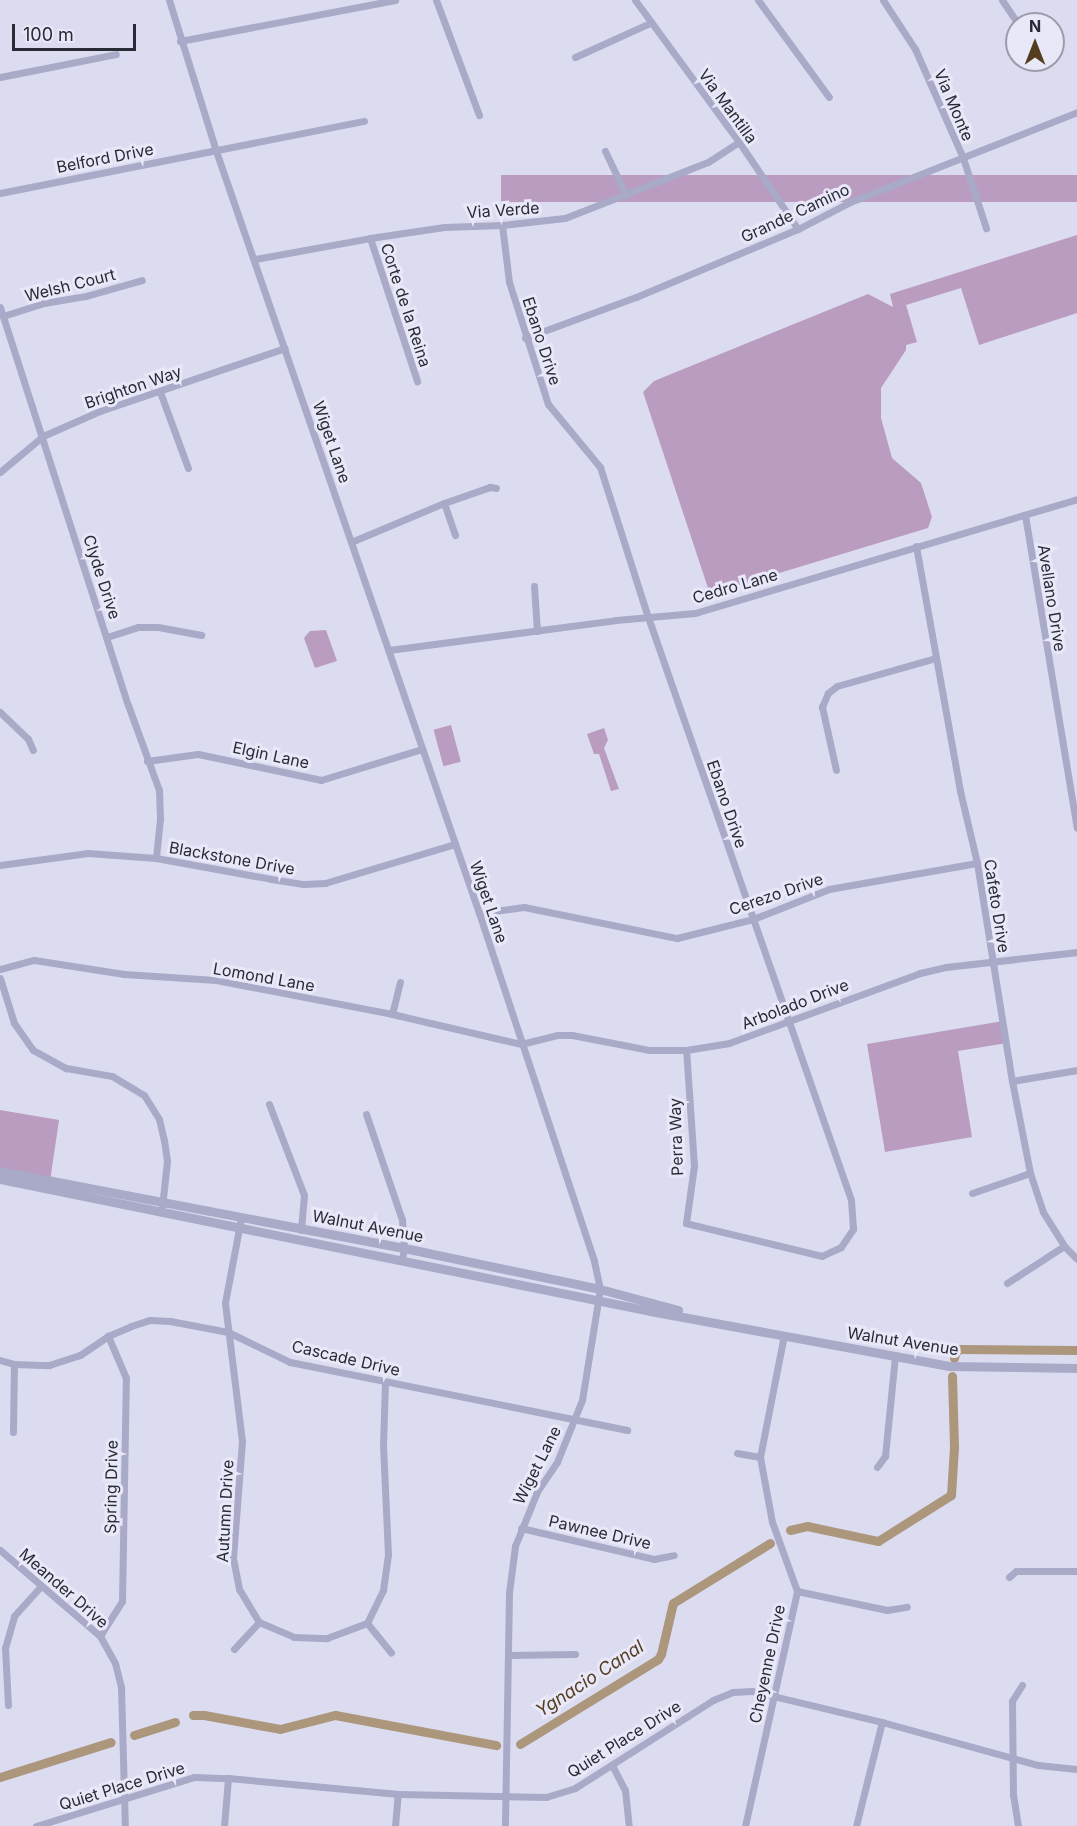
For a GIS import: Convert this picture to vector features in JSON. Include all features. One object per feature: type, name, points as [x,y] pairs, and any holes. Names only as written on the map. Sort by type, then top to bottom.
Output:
[{"type":"street","name":"Wiget Lane","points":[[169,0],[216,151],[479,913],[594,1261],[600,1289],[582,1400],[557,1462],[537,1492],[521,1528],[511,1568],[505,1826]]},
{"type":"street","points":[[180,41],[396,0]]},
{"type":"street","points":[[436,0],[479,116]]},
{"type":"street","name":"Via Mantilla","points":[[635,0],[739,142],[798,229]]},
{"type":"street","points":[[758,0],[829,97]]},
{"type":"street","name":"Via Monte","points":[[883,0],[915,49],[963,158],[986,228]]},
{"type":"street","points":[[575,57],[650,23]]},
{"type":"street","points":[[0,77],[116,54]]},
{"type":"street","name":"Grande Camino","points":[[525,338],[636,297],[798,229],[850,202],[1077,112]]},
{"type":"street","name":"Belford Drive","points":[[0,193],[364,122]]},
{"type":"street","name":"Via Verde","points":[[255,259],[370,237],[444,227],[502,225],[564,218],[708,162],[739,142]]},
{"type":"street","points":[[605,151],[626,195]]},
{"type":"street","name":"Ebano Drive","points":[[502,225],[509,282],[525,338],[548,404],[600,467],[648,617],[851,1200],[853,1229],[841,1247],[822,1256],[686,1223]]},
{"type":"street","name":"Corte de la Reina","points":[[370,237],[417,381]]},
{"type":"street","name":"Welsh Court","points":[[3,316],[44,303],[86,296],[142,280]]},
{"type":"street","name":"Clyde Drive","points":[[0,307],[147,761],[159,790],[160,819],[156,858]]},
{"type":"street","name":"Brighton Way","points":[[0,472],[43,436],[100,411],[285,348]]},
{"type":"street","points":[[160,392],[188,468]]},
{"type":"street","points":[[351,542],[444,503],[490,487],[496,488]]},
{"type":"street","name":"Cedro Lane","points":[[389,650],[695,613],[1077,499]]},
{"type":"street","points":[[444,503],[454,534]]},
{"type":"street","name":"Avellano Drive","points":[[1025,514],[1077,828]]},
{"type":"street","name":"Cafeto Drive","points":[[916,546],[960,791],[977,863],[1012,1081],[1030,1173],[1043,1212],[1064,1246],[1077,1259]]},
{"type":"street","points":[[534,586],[537,631]]},
{"type":"street","points":[[107,637],[138,627],[158,627],[201,635]]},
{"type":"street","points":[[836,770],[822,707],[828,693],[837,686],[936,658]]},
{"type":"street","points":[[0,712],[28,739],[33,750]]},
{"type":"street","name":"Elgin Lane","points":[[147,761],[198,754],[321,780],[422,749]]},
{"type":"street","name":"Blackstone Drive","points":[[0,865],[88,853],[156,858],[304,884],[325,883],[455,844]]},
{"type":"street","name":"Cerezo Drive","points":[[479,913],[524,907],[677,938],[753,919],[829,889],[977,863]]},
{"type":"street","name":"Arbolado Drive","points":[[521,1044],[557,1035],[572,1035],[649,1050],[686,1050],[729,1043],[883,984],[920,973],[1077,952]]},
{"type":"street","name":"Lomond Lane","points":[[0,969],[33,960],[124,974],[216,980],[392,1014],[521,1044]]},
{"type":"street","points":[[0,978],[14,1023],[33,1050],[66,1068],[112,1076],[144,1095],[159,1119],[164,1140],[167,1161],[161,1210]]},
{"type":"street","points":[[392,1014],[400,982]]},
{"type":"street","name":"Perra Way","points":[[686,1050],[694,1166],[686,1223]]},
{"type":"street","points":[[1012,1081],[1077,1070]]},
{"type":"street","points":[[269,1104],[303,1195],[301,1234]]},
{"type":"street","points":[[366,1114],[402,1220],[404,1248],[402,1259]]},
{"type":"street","name":"Walnut Avenue","points":[[0,1171],[163,1200],[240,1223]]},
{"type":"street","points":[[972,1193],[1030,1173]]},
{"type":"street","name":"Walnut Avenue","points":[[0,1179],[301,1234],[404,1248],[600,1289],[727,1323]]},
{"type":"street","name":"Autumn Drive","points":[[240,1223],[225,1303],[242,1440],[233,1558],[239,1589],[259,1622]]},
{"type":"street","name":"Walnut Avenue","points":[[301,1234],[402,1259],[599,1300],[895,1356],[956,1366],[1077,1368]]},
{"type":"street","points":[[1007,1283],[1064,1246]]},
{"type":"street","name":"Cascade Drive","points":[[0,1360],[14,1364],[49,1365],[80,1355],[108,1336],[150,1320],[170,1321],[228,1332],[290,1362],[627,1430]]},
{"type":"street","name":"Cheyenne Drive","points":[[745,1826],[797,1591],[772,1522],[760,1457],[784,1335]]},
{"type":"street","name":"Spring Drive","points":[[100,1636],[122,1601],[126,1378],[108,1336]]},
{"type":"street","points":[[878,1467],[885,1456],[895,1356]]},
{"type":"street","points":[[13,1432],[14,1364]]},
{"type":"street","points":[[234,1649],[259,1622],[294,1637],[327,1638],[367,1623],[383,1590],[388,1556],[383,1446],[385,1382]]},
{"type":"street","points":[[737,1453],[760,1457]]},
{"type":"street","name":"Pawnee Drive","points":[[521,1528],[654,1558],[674,1555]]},
{"type":"street","name":"Meander Drive","points":[[0,1550],[100,1636],[115,1662],[121,1687],[126,1798],[125,1826]]},
{"type":"street","points":[[1009,1577],[1016,1571],[1077,1571]]},
{"type":"street","points":[[8,1705],[6,1648],[14,1617],[41,1586]]},
{"type":"street","points":[[797,1591],[887,1610],[907,1607]]},
{"type":"street","points":[[367,1623],[392,1653]]},
{"type":"street","points":[[509,1655],[575,1654]]},
{"type":"street","points":[[1018,1826],[1014,1815],[1012,1701],[1022,1685]]},
{"type":"street","name":"Quiet Place Drive","points":[[36,1826],[194,1777],[228,1778],[398,1794],[506,1797],[540,1797],[556,1794],[575,1788],[713,1700],[734,1692],[752,1690],[1012,1756],[1038,1765],[1077,1769]]},
{"type":"street","points":[[856,1826],[882,1722]]},
{"type":"street","points":[[612,1765],[625,1790],[629,1826]]},
{"type":"street","points":[[224,1826],[228,1778]]},
{"type":"street","points":[[395,1826],[398,1794]]},
{"type":"shaded area","points":[[501,175],[1077,175],[1077,202],[501,202]]},
{"type":"shaded area","points":[[1077,235],[1077,313],[979,345],[961,288],[906,305],[917,342],[906,345],[906,350],[881,388],[881,418],[892,458],[921,483],[932,517],[928,528],[710,594],[643,392],[654,381],[868,294],[893,307],[890,294]]},
{"type":"shaded area","points":[[326,630],[337,661],[315,668],[304,638],[310,631]]},
{"type":"shaded area","points":[[451,725],[461,762],[443,766],[434,730]]},
{"type":"shaded area","points":[[604,728],[608,740],[604,748],[619,789],[611,791],[599,754],[594,754],[587,734]]},
{"type":"shaded area","points":[[1003,1021],[1007,1043],[958,1051],[972,1137],[885,1152],[867,1044]]},
{"type":"shaded area","points":[[0,1110],[59,1120],[50,1181],[0,1171]]},
{"type":"waterway","name":"Ygnacio Canal","points":[[954,1358],[956,1351],[961,1349],[1077,1350]]},
{"type":"waterway","name":"Ygnacio Canal","points":[[790,1530],[807,1526],[878,1541],[951,1495],[954,1447],[952,1376]]},
{"type":"waterway","name":"Ygnacio Canal","points":[[520,1744],[658,1659],[673,1603],[770,1543]]},
{"type":"waterway","name":"Ygnacio Canal","points":[[193,1715],[280,1729],[335,1715],[496,1745]]},
{"type":"waterway","name":"Ygnacio Canal","points":[[134,1735],[175,1722]]},
{"type":"waterway","name":"Ygnacio Canal","points":[[0,1777],[111,1742]]}]
